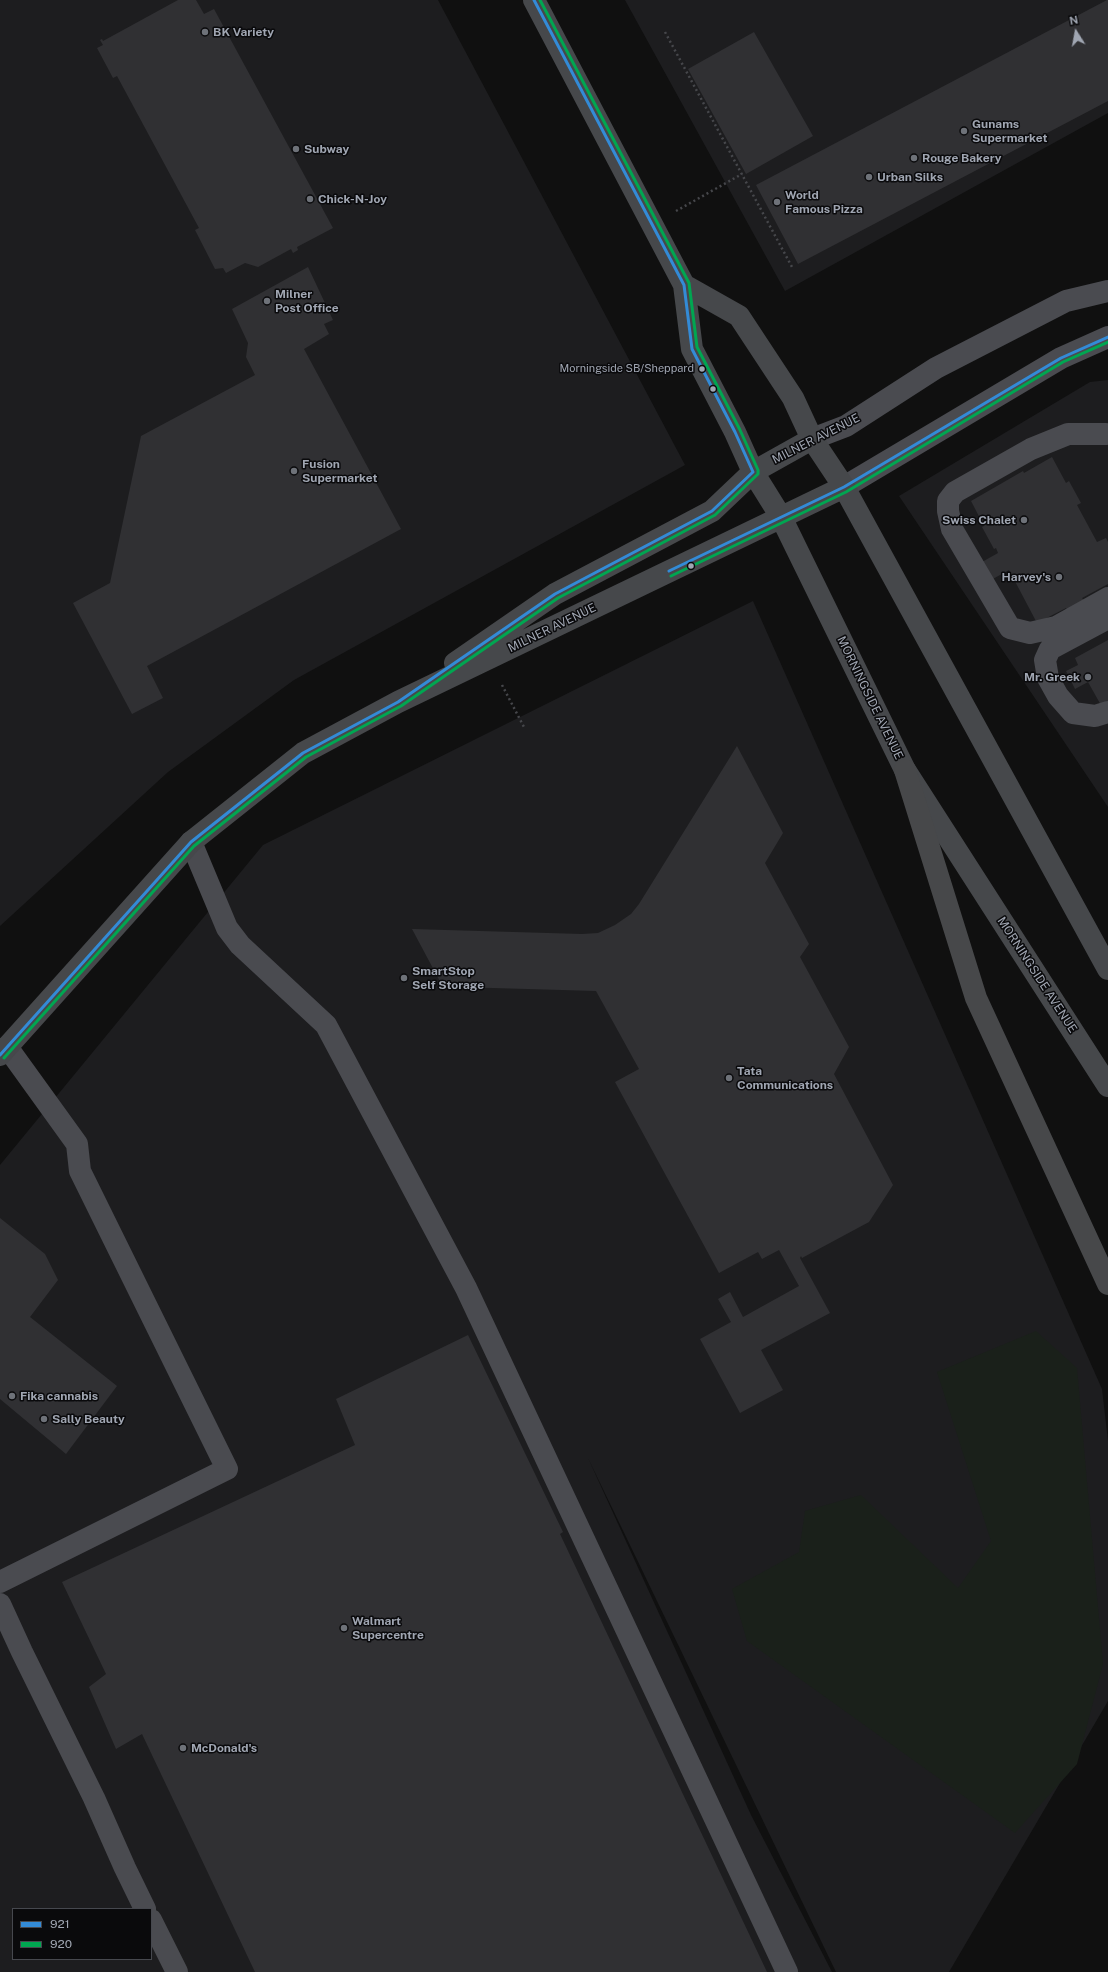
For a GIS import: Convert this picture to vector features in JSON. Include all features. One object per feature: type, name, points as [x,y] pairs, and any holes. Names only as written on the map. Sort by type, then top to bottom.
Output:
[{"type":"highway","points":[[906,770],[976,998],[1108,1284]]},
{"type":"main road","name":"MORNINGSIDE AVENUE","points":[[534,0],[640,198],[652,225],[684,285],[692,349],[753,472],[781,517],[906,770],[1108,1086]]},
{"type":"main road","points":[[684,285],[739,316],[793,398],[812,439],[844,487],[1108,969]]},
{"type":"main road","name":"MILNER AVENUE","points":[[398,702],[555,594],[712,511],[753,472],[812,439]]},
{"type":"main road","name":"MILNER AVENUE","points":[[3,1051],[191,842],[303,753],[398,702],[844,487]]},
{"type":"street","name":"MILNER AVENUE","points":[[812,439],[846,426],[936,368],[1066,301],[1108,291]]},
{"type":"street","name":"MILNER AVENUE","points":[[844,487],[1061,358],[1108,337]]},
{"type":"street","points":[[1107,435],[1068,434],[1031,449],[955,492],[948,501],[948,511],[952,529],[1010,628],[1030,633],[1056,627],[1108,598]]},
{"type":"street","points":[[1108,618],[1050,649],[1045,660],[1048,678],[1058,696],[1073,713],[1094,716],[1108,712]]},
{"type":"street","points":[[191,842],[227,928],[240,945],[326,1025],[466,1288],[787,1972]]},
{"type":"street","points":[[0,1582],[227,1469],[80,1171],[78,1144],[3,1051]]},
{"type":"street","points":[[0,1604],[94,1798],[125,1868],[145,1908]]},
{"type":"street","points":[[152,1922],[177,1972]]},
{"type":"path","points":[[666,32],[792,267]]},
{"type":"path","points":[[652,225],[742,174]]},
{"type":"path","points":[[502,685],[525,729]]},
{"type":"shaded area","points":[[0,0],[438,0],[685,465],[294,680],[168,772],[0,926]]},
{"type":"shaded area","points":[[625,0],[1108,0],[1108,113],[785,291]]},
{"type":"shaded area","points":[[1108,380],[1108,807],[899,496],[1090,382]]},
{"type":"shaded area","points":[[753,601],[1102,1389],[1108,1441],[1108,1701],[949,1972],[836,1972],[588,1458],[751,1815],[832,1972],[0,1972],[0,1165],[263,845]]},
{"type":"shaded area","points":[[1036,1331],[1077,1368],[1103,1664],[1077,1764],[1015,1833],[747,1641],[732,1589],[799,1552],[805,1511],[861,1495],[958,1588],[991,1541],[937,1372]]},
{"type":"building","points":[[178,0],[196,0],[204,14],[214,9],[333,228],[297,247],[298,250],[293,253],[291,249],[258,267],[245,263],[226,273],[223,268],[215,269],[195,230],[199,228],[117,76],[113,78],[97,48],[103,45],[100,40],[102,39],[103,41]]},
{"type":"building","points":[[1107,0],[1108,101],[798,264],[756,185]]},
{"type":"building","points":[[754,32],[813,136],[746,174],[688,69]]},
{"type":"building","points":[[308,267],[333,320],[324,324],[329,334],[304,349],[401,529],[147,666],[163,698],[132,714],[73,603],[110,583],[141,436],[255,375],[246,357],[248,343],[232,309]]},
{"type":"building","points":[[1052,457],[1066,483],[1069,481],[1081,503],[1077,505],[1097,542],[1106,538],[1108,542],[1108,584],[1082,598],[1085,602],[1070,613],[1066,608],[1037,623],[1009,570],[991,580],[982,562],[998,553],[996,548],[994,549],[982,527],[984,526],[971,501],[1023,471],[1024,473]]},
{"type":"building","name":"Mr. Greek","points":[[1108,640],[1108,703],[1102,707],[1088,682],[1075,689],[1066,671],[1078,665],[1075,658]]},
{"type":"building","name":"Tata Communications","points":[[737,746],[783,833],[765,863],[809,944],[800,957],[849,1047],[834,1074],[893,1185],[869,1222],[802,1258],[801,1256],[800,1258],[830,1313],[761,1350],[783,1390],[740,1413],[700,1339],[731,1322],[718,1299],[730,1292],[743,1317],[799,1286],[779,1250],[762,1259],[758,1252],[719,1273],[615,1082],[639,1069],[596,991],[458,987],[444,989],[412,929],[582,934],[598,933],[615,925],[631,914],[639,904]]},
{"type":"building","points":[[0,1218],[45,1254],[58,1280],[30,1317],[117,1386],[66,1454],[0,1399]]},
{"type":"building","name":"Walmart Supercentre","points":[[468,1335],[563,1532],[560,1534],[767,1972],[255,1972],[142,1734],[116,1749],[89,1687],[106,1674],[62,1582],[355,1445],[336,1399]]},
{"type":"transit line","name":"921","points":[[0,1055],[191,842],[303,753],[398,702],[555,594],[712,511],[753,472],[735,432],[692,349],[684,285],[534,0]]},
{"type":"transit line","name":"920","points":[[4,1058],[194,846],[306,757],[401,706],[558,598],[715,515],[758,474],[758,470],[740,430],[697,347],[689,283],[540,0]]},
{"type":"transit line","name":"921","points":[[669,571],[844,487],[1061,358],[1108,337]]},
{"type":"transit line","name":"920","points":[[671,576],[846,492],[1063,362],[1108,342]]},
{"type":"place","name":"BK Variety","points":[[205,32]]},
{"type":"place","name":"Gunams Supermarket","points":[[964,131]]},
{"type":"place","name":"Subway","points":[[296,149]]},
{"type":"place","name":"Rouge Bakery","points":[[914,158]]},
{"type":"place","name":"Urban Silks","points":[[869,177]]},
{"type":"place","name":"Chick-N-Joy","points":[[310,199]]},
{"type":"place","name":"World Famous Pizza","points":[[777,202]]},
{"type":"place","name":"Milner Post Office","points":[[267,301]]},
{"type":"place","name":"Morningside SB/Sheppard","points":[[702,369]]},
{"type":"place","name":"Fusion Supermarket","points":[[294,471]]},
{"type":"place","name":"Swiss Chalet","points":[[1024,520]]},
{"type":"place","name":"Harvey's","points":[[1059,577]]},
{"type":"place","name":"Mr. Greek","points":[[1088,677]]},
{"type":"place","name":"SmartStop Self Storage","points":[[404,978]]},
{"type":"place","name":"Tata Communications","points":[[729,1078]]},
{"type":"place","name":"Fika cannabis","points":[[12,1396]]},
{"type":"place","name":"Sally Beauty","points":[[44,1419]]},
{"type":"place","name":"Walmart Supercentre","points":[[344,1628]]},
{"type":"place","name":"McDonald's","points":[[183,1748]]}]
